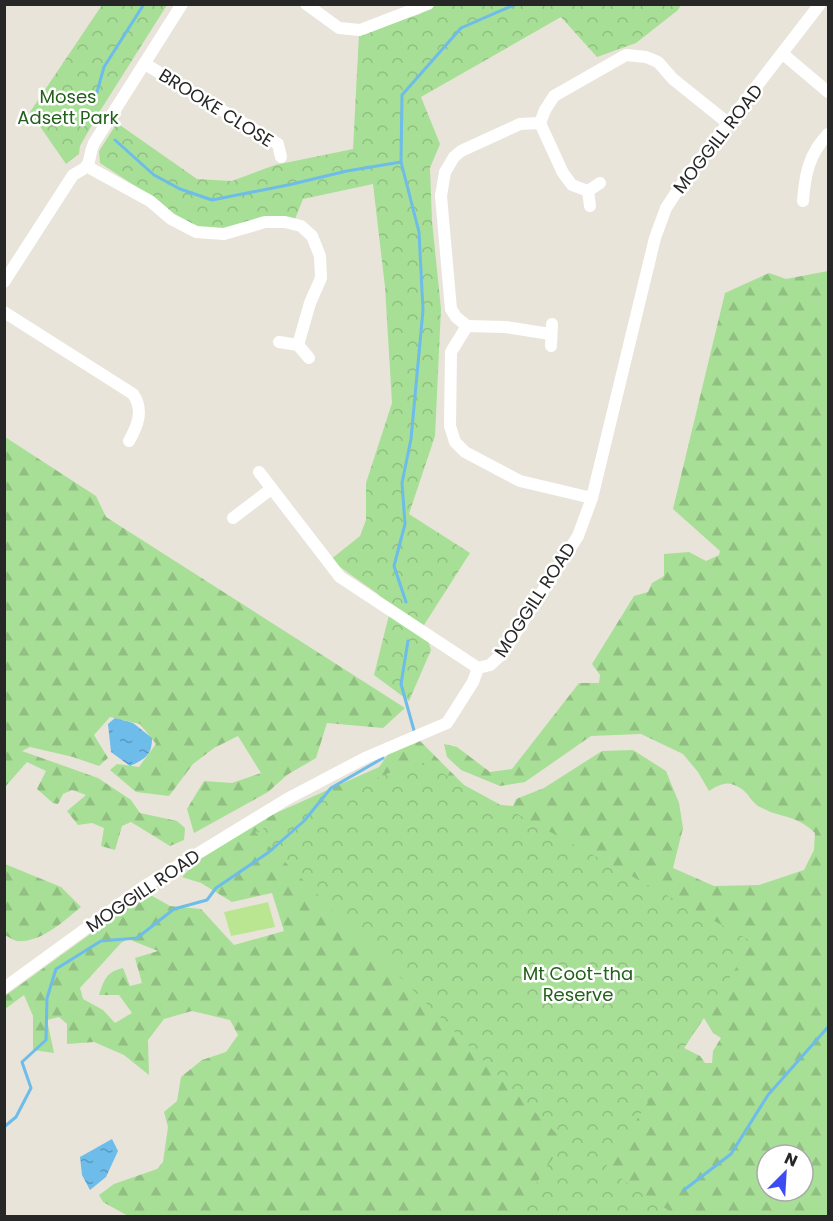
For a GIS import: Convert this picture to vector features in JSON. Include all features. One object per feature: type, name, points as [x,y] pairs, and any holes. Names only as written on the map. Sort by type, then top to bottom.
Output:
[{"type":"street","points":[[4,282],[73,175],[88,167],[94,143],[182,4]]},
{"type":"street","points":[[306,4],[339,28],[360,30],[428,4]]},
{"type":"street","name":"MOGGILL ROAD","points":[[4,988],[143,887],[287,799],[373,755],[447,723],[473,682],[478,668],[490,665],[502,654],[578,536],[592,498],[655,238],[666,208],[685,179],[820,4]]},
{"type":"street","points":[[783,54],[828,92]]},
{"type":"street","points":[[588,191],[572,185],[562,173],[540,123],[554,96],[626,55],[646,57],[658,62],[673,79],[729,124]]},
{"type":"street","name":"BROOKE CLOSE","points":[[145,64],[278,144],[281,157]]},
{"type":"street","points":[[540,123],[520,124],[461,151],[454,157],[445,172],[441,196],[451,309],[456,317],[467,326],[506,327],[551,335]]},
{"type":"street","points":[[803,204],[804,180],[809,161],[828,134]]},
{"type":"street","points":[[88,167],[150,201],[171,219],[196,232],[224,234],[265,222],[285,222],[301,226],[312,236],[320,256],[321,278],[310,303],[298,345]]},
{"type":"street","points":[[588,191],[600,183]]},
{"type":"street","points":[[588,191],[590,206]]},
{"type":"street","points":[[4,312],[133,394],[139,403],[139,419],[129,441]]},
{"type":"street","points":[[467,326],[451,352],[450,426],[454,442],[465,452],[520,481],[592,498]]},
{"type":"street","points":[[279,342],[298,345],[309,358]]},
{"type":"street","points":[[259,472],[340,577],[478,668]]},
{"type":"street","points":[[233,518],[271,489]]},
{"type":"green space","name":"Moses Adsett Park","points":[[102,5],[167,5],[100,111],[80,146],[79,154],[66,164],[30,112]]},
{"type":"green space","points":[[431,5],[681,5],[678,10],[636,43],[597,57],[561,17],[421,97],[440,144],[430,168],[432,221],[441,309],[435,436],[409,514],[470,553],[424,625],[431,650],[409,701],[374,675],[389,615],[378,594],[330,560],[360,536],[366,520],[366,483],[392,403],[385,287],[373,184],[303,199],[295,219],[225,230],[200,227],[176,217],[161,203],[100,163],[99,151],[117,123],[197,179],[232,181],[275,165],[353,149],[359,34],[420,14]]},
{"type":"green space","points":[[828,271],[828,1216],[128,1216],[103,1202],[99,1195],[114,1184],[157,1169],[163,1162],[168,1127],[164,1112],[177,1101],[181,1077],[202,1060],[226,1052],[238,1035],[230,1020],[192,1011],[164,1019],[148,1040],[149,1075],[124,1055],[94,1042],[67,1044],[67,1024],[59,1017],[47,1020],[54,1053],[33,1050],[33,1016],[24,995],[5,1009],[5,996],[147,893],[170,906],[201,909],[234,945],[284,931],[272,893],[232,902],[201,883],[182,877],[211,847],[256,822],[379,767],[389,753],[420,741],[482,803],[513,806],[516,799],[544,788],[602,751],[633,750],[666,771],[679,803],[683,828],[673,868],[714,886],[759,885],[804,870],[814,850],[815,833],[808,827],[760,807],[737,786],[722,784],[709,791],[698,772],[683,754],[641,734],[591,736],[525,782],[500,786],[461,770],[447,757],[444,744],[457,747],[490,772],[512,769],[579,683],[599,683],[600,675],[592,664],[634,596],[648,592],[652,583],[664,576],[664,554],[689,552],[706,561],[719,555],[720,551],[673,509],[725,293],[769,273],[786,279]],"holes":[[[128,939],[158,951],[135,958],[142,983],[130,986],[123,968],[109,974],[104,981],[99,995],[119,995],[132,1013],[115,1023],[103,1010],[83,999],[80,988],[121,943]],[[704,1018],[713,1033],[721,1038],[713,1051],[712,1063],[705,1063],[700,1056],[684,1048]]]},
{"type":"green space","points":[[5,437],[96,496],[106,517],[405,708],[383,728],[327,723],[316,758],[287,775],[268,792],[194,833],[187,809],[204,781],[232,783],[261,773],[238,736],[214,748],[193,764],[169,796],[136,792],[110,770],[117,764],[139,767],[156,744],[140,724],[110,717],[94,735],[108,758],[99,766],[30,747],[22,751],[98,778],[131,800],[140,813],[177,821],[185,828],[184,840],[170,846],[131,822],[122,826],[115,850],[101,846],[104,828],[92,823],[78,825],[67,811],[86,795],[72,790],[63,794],[58,804],[53,803],[37,789],[46,771],[27,762],[5,787]]},
{"type":"green space","name":"Mt Coot-tha Reserve","points":[[418,760],[753,942],[605,1168],[677,1216],[515,1216],[564,1141],[255,832]]},
{"type":"green space","points":[[5,864],[61,887],[81,907],[52,930],[35,939],[17,941],[5,935]]},
{"type":"green space","points":[[268,902],[275,927],[231,936],[224,912]]},
{"type":"water","points":[[115,718],[133,723],[152,738],[151,749],[147,756],[130,766],[111,752],[108,724]]},
{"type":"water","points":[[112,1139],[118,1151],[106,1177],[90,1190],[82,1175],[80,1157]]},
{"type":"waterway","points":[[94,103],[104,67],[144,4]]},
{"type":"waterway","points":[[406,602],[394,566],[405,524],[402,483],[411,439],[423,310],[419,232],[401,162],[402,95],[461,28],[516,4]]},
{"type":"waterway","points":[[115,140],[154,175],[180,189],[212,200],[347,171],[401,162]]},
{"type":"waterway","points":[[408,641],[401,684],[415,734]]},
{"type":"waterway","points":[[4,1127],[16,1117],[31,1088],[22,1062],[46,1040],[47,998],[56,969],[101,941],[137,938],[174,909],[207,900],[216,888],[269,852],[304,821],[331,788],[383,758]]},
{"type":"waterway","points":[[684,1190],[731,1154],[768,1095],[828,1027]]}]
